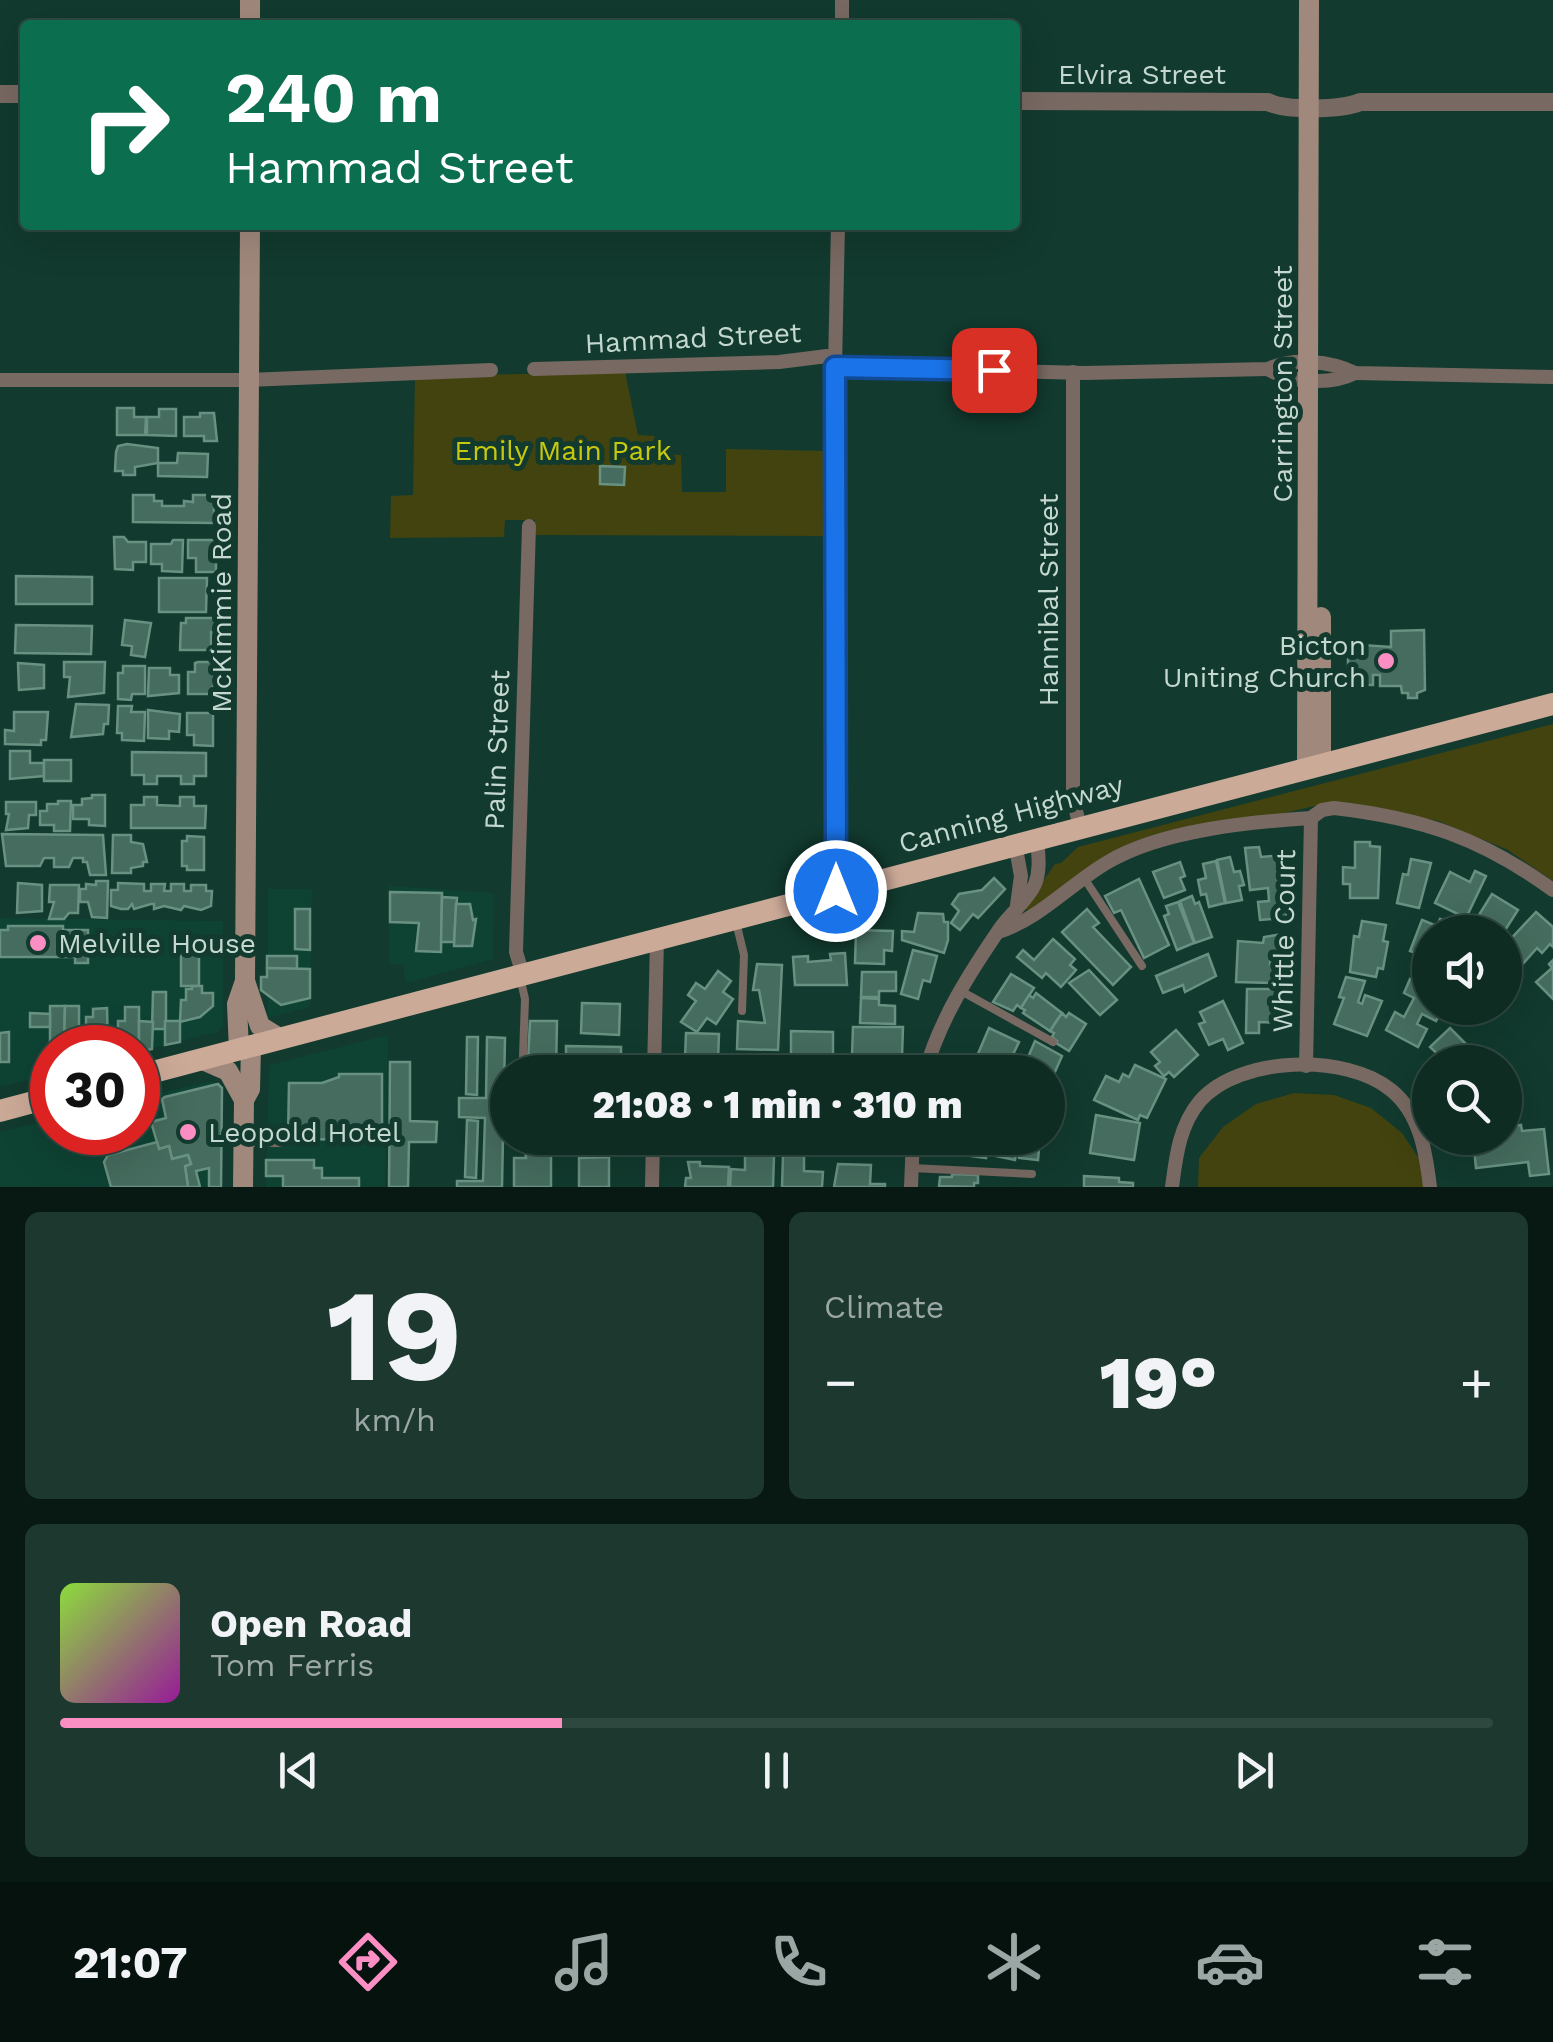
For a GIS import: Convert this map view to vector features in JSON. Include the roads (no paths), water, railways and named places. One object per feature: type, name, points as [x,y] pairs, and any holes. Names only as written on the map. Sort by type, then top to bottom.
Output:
[{"type":"highway","name":"Canning Highway","points":[[160,1071],[1553,704]]},
{"type":"highway","points":[[0,1111],[30,1104]]},
{"type":"main road","name":"Carrington Street","points":[[1309,0],[1315,371],[1314,765]]},
{"type":"main road","name":"Carrington Street","points":[[1313,102],[1319,0]]},
{"type":"main road","name":"McKimmie Road","points":[[250,230],[245,982],[256,1019],[268,1033],[281,1039]]},
{"type":"main road","name":"McKimmie Road","points":[[243,1187],[244,1100],[250,1089],[237,1004],[245,982]]},
{"type":"main road","points":[[203,1060],[228,1070],[244,1100]]},
{"type":"street","name":"Elvira Street","points":[[1020,101],[1268,102],[1276,106],[1350,98],[1360,102],[1553,102]]},
{"type":"street","points":[[836,891],[838,230]]},
{"type":"street","name":"Hammad Street","points":[[534,369],[779,362],[827,356],[835,367],[1073,372],[1268,370],[1280,377],[1342,366],[1355,373],[1553,377]]},
{"type":"street","points":[[0,380],[250,380],[492,370]]},
{"type":"street","name":"Hannibal Street","points":[[1073,372],[1073,800],[1080,826]]},
{"type":"street","name":"Palin Street","points":[[521,976],[516,948],[529,526]]},
{"type":"street","points":[[998,932],[1031,918],[1112,860],[1229,825],[1311,818],[1334,808],[1416,821],[1466,837],[1512,861],[1553,890]]},
{"type":"street","name":"Whittle Court","points":[[1306,1066],[1311,818]]},
{"type":"street","points":[[1017,905],[1026,840]]},
{"type":"street","points":[[931,1055],[960,990],[1017,905],[1029,896],[1037,879],[1026,840]]},
{"type":"street","points":[[654,1055],[657,939]]},
{"type":"street","points":[[1172,1187],[1178,1144],[1187,1120],[1201,1100],[1223,1082],[1256,1068],[1306,1066],[1339,1068],[1366,1076],[1391,1090],[1416,1125],[1430,1187]]},
{"type":"street","points":[[652,1187],[653,1155]]},
{"type":"street","points":[[911,1187],[912,1155]]},
{"type":"lane","points":[[1084,878],[1142,966]]},
{"type":"lane","points":[[735,918],[744,955],[742,1011]]},
{"type":"lane","points":[[521,976],[526,999],[523,1055]]},
{"type":"lane","points":[[960,990],[1053,1042]]},
{"type":"lane","points":[[244,1143],[282,1143]]},
{"type":"lane","points":[[911,1168],[1032,1174]]},
{"type":"place","name":"Bicton Uniting Church","points":[[1386,661]]},
{"type":"place","name":"Melville House","points":[[38,943]]},
{"type":"place","name":"Leopold Hotel","points":[[188,1132]]},
{"type":"park label","name":"Emily Main Park","points":[[563,450]]}]
